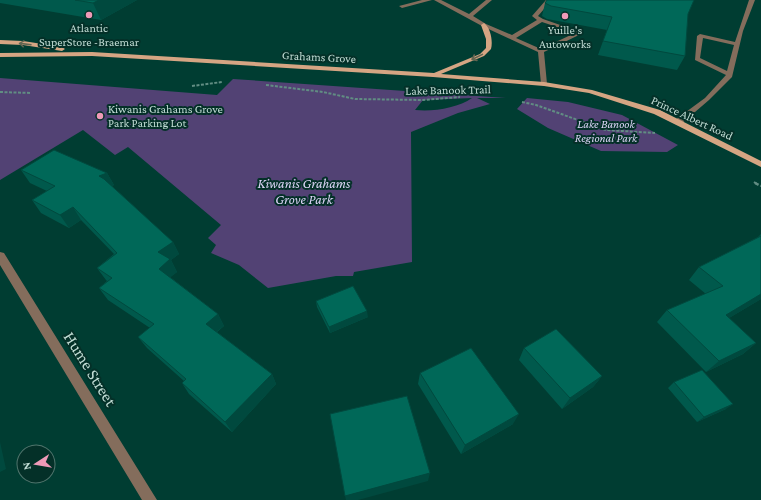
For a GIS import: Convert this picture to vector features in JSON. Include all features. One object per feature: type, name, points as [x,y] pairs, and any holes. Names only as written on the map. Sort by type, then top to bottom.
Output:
[{"type":"main road","points":[[433,75],[482,55],[489,48],[489,38],[484,25]]},
{"type":"main road","name":"Grahams Grove","points":[[0,42],[23,43],[92,54]]},
{"type":"main road","name":"Grahams Grove","points":[[0,54],[92,54],[433,75],[544,84]]},
{"type":"main road","name":"Prince Albert Road","points":[[544,84],[590,91],[657,112],[761,164]]},
{"type":"street","points":[[402,6],[429,0]]},
{"type":"street","points":[[437,0],[470,16],[484,25],[513,37],[540,51]]},
{"type":"street","points":[[470,16],[489,0]]},
{"type":"street","points":[[540,51],[580,33],[541,20],[536,16],[549,0],[564,2]]},
{"type":"street","points":[[678,122],[720,87],[729,74],[737,44],[752,0]]},
{"type":"street","points":[[513,37],[541,20]]},
{"type":"street","points":[[729,74],[697,59],[700,36],[737,44]]},
{"type":"street","points":[[540,51],[544,84]]},
{"type":"street","name":"Hume Street","points":[[0,256],[150,500]]},
{"type":"path","points":[[192,86],[226,81]]},
{"type":"path","name":"Lake Banook Trail","points":[[263,84],[323,92],[355,100],[423,100],[463,97]]},
{"type":"path","points":[[0,92],[31,93]]},
{"type":"path","points":[[516,101],[536,105],[606,130],[656,134]]},
{"type":"path","points":[[748,179],[761,186]]},
{"type":"green space","name":"Kiwanis Grahams Grove Park","points":[[0,78],[217,95],[233,79],[506,98],[477,98],[490,104],[458,113],[411,132],[412,262],[354,272],[353,276],[336,276],[268,288],[239,265],[211,253],[216,245],[208,238],[221,225],[128,147],[115,155],[83,130],[0,180]],"holes":[[[472,98],[453,107],[415,110],[423,100]]]},
{"type":"green space","name":"Lake Banook Regional Park","points":[[527,98],[568,102],[622,115],[678,145],[667,152],[601,151],[548,128],[517,109]]},
{"type":"building","points":[[75,0],[99,0],[93,3]]},
{"type":"building","points":[[547,0],[694,0],[688,14],[685,56],[603,41],[612,17],[551,6],[545,3]]},
{"type":"building","points":[[54,150],[107,173],[99,176],[173,242],[158,252],[170,259],[159,269],[218,314],[206,324],[272,374],[225,422],[182,383],[186,379],[138,337],[154,324],[99,288],[112,278],[97,268],[117,253],[73,207],[60,215],[32,200],[55,186],[21,170]]},
{"type":"building","points":[[761,236],[761,294],[726,315],[756,343],[719,361],[667,310],[723,286],[699,267]]},
{"type":"building","points":[[353,286],[367,311],[329,327],[316,301]]},
{"type":"building","points":[[556,329],[602,376],[570,398],[524,348]]},
{"type":"building","points":[[471,348],[519,414],[465,445],[420,373]]},
{"type":"building","points":[[702,370],[733,404],[704,417],[674,382]]},
{"type":"building","points":[[407,396],[430,473],[345,496],[330,414]]},
{"type":"place","name":"Atlantic SuperStore -Braemar","points":[[89,15]]},
{"type":"place","name":"Yuille's Autoworks","points":[[565,16]]},
{"type":"place","name":"Kiwanis Grahams Grove Park Parking Lot","points":[[100,116]]}]
